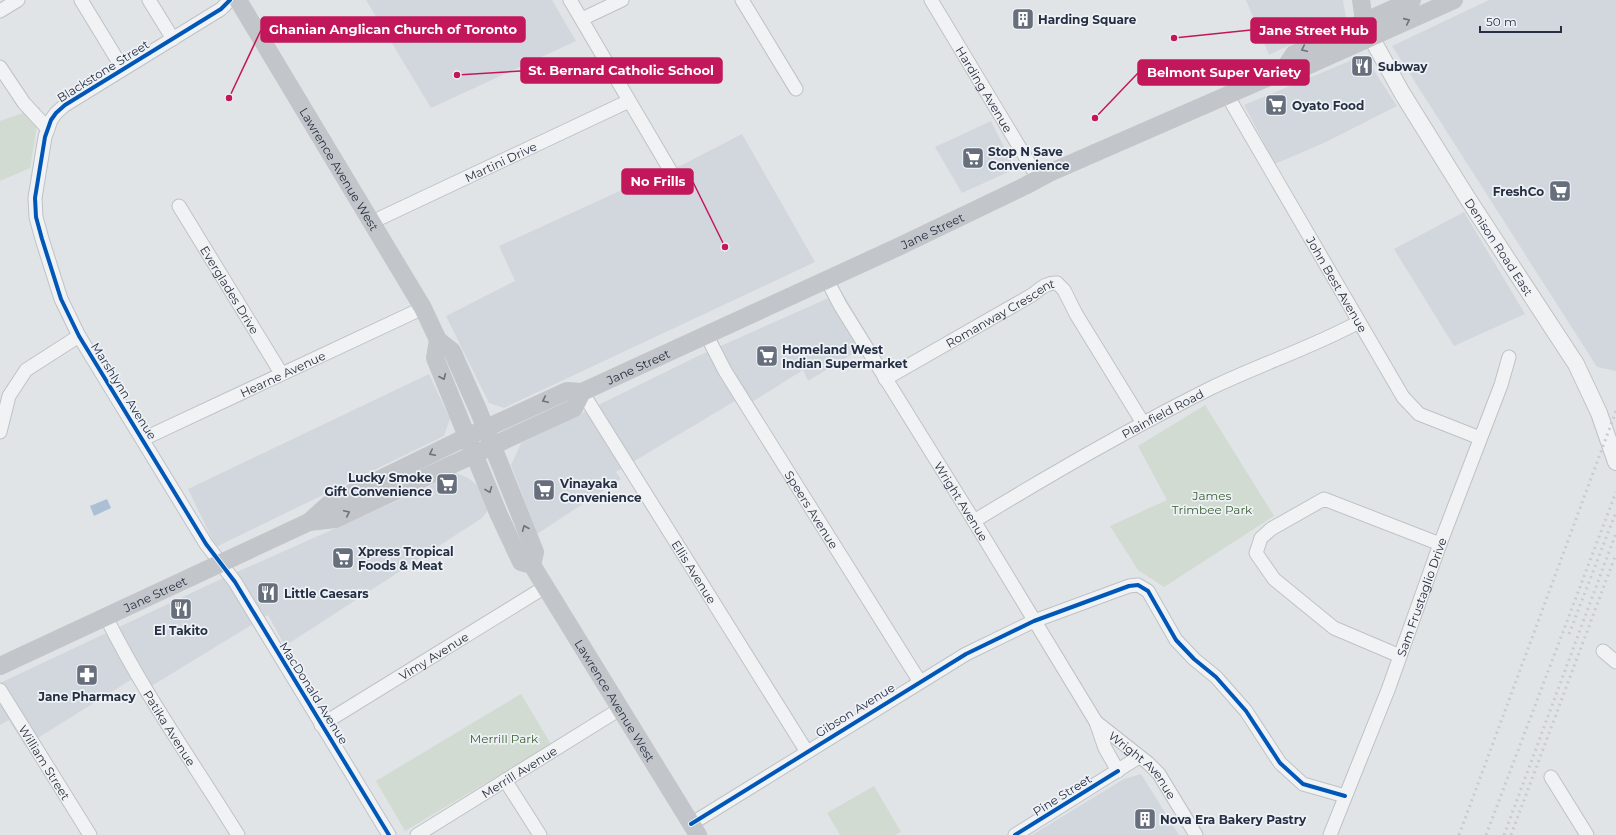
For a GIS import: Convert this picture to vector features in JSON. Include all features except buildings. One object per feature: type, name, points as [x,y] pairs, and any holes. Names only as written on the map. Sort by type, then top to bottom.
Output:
[{"type":"main road","name":"Lawrence Avenue West","points":[[238,0],[423,308],[438,340],[452,351],[486,428],[535,552],[532,565]]},
{"type":"main road","points":[[1361,0],[1364,21],[1372,37]]},
{"type":"main road","points":[[1283,71],[1294,54],[1412,0]]},
{"type":"main road","name":"Jane Street","points":[[0,666],[309,522],[329,504],[468,436],[567,391],[582,392],[827,280],[1025,186],[1038,178],[1172,118],[1283,71],[1300,69],[1454,0]]},
{"type":"main road","name":"Lawrence Avenue West","points":[[438,340],[435,358],[520,562],[532,565],[695,829]]},
{"type":"main road","name":"Jane Street","points":[[309,522],[335,519],[574,408],[582,392]]},
{"type":"street","points":[[0,11],[18,0]]},
{"type":"street","points":[[81,0],[123,70]]},
{"type":"street","points":[[149,0],[173,39]]},
{"type":"street","name":"Blackstone Street","points":[[36,217],[35,198],[38,173],[48,130],[56,113],[65,105],[221,9],[230,0]]},
{"type":"street","points":[[570,0],[670,170]]},
{"type":"street","points":[[582,19],[622,0]]},
{"type":"street","points":[[742,0],[796,89]]},
{"type":"street","name":"Harding Avenue","points":[[931,0],[1038,178]]},
{"type":"street","name":"Denison Road East","points":[[1372,37],[1402,93],[1468,199],[1576,364],[1599,413],[1616,462]]},
{"type":"street","points":[[0,67],[24,103],[48,130]]},
{"type":"street","name":"John Best Avenue","points":[[1228,95],[1403,397],[1419,414],[1480,438]]},
{"type":"street","name":"Martini Drive","points":[[372,222],[629,101]]},
{"type":"street","name":"Everglades Drive","points":[[179,206],[281,373]]},
{"type":"street","name":"Marshlynn Avenue","points":[[36,217],[61,299],[79,336],[206,544],[220,563]]},
{"type":"street","name":"Wright Avenue","points":[[827,280],[840,305],[885,379],[1096,722],[1105,748],[1118,771]]},
{"type":"street","name":"Romanway Crescent","points":[[885,379],[1052,282],[1057,283],[1064,290],[1076,314],[1144,423]]},
{"type":"street","name":"Hearne Avenue","points":[[143,439],[281,373],[423,308]]},
{"type":"street","name":"Plainfield Road","points":[[974,522],[1068,465],[1211,388],[1337,334],[1359,322]]},
{"type":"street","name":"Speers Avenue","points":[[706,334],[724,371],[920,682]]},
{"type":"street","points":[[0,432],[9,396],[26,370],[79,336]]},
{"type":"street","name":"Sam Frustaglio Drive","points":[[1330,835],[1400,656],[1440,544],[1501,385],[1509,357]]},
{"type":"street","name":"Ellis Avenue","points":[[582,392],[807,752]]},
{"type":"street","points":[[1400,656],[1334,628],[1274,579],[1256,553],[1261,538],[1271,529],[1324,499],[1440,544]]},
{"type":"street","name":"MacDonald Avenue","points":[[220,563],[234,582],[389,835]]},
{"type":"street","name":"Gibson Avenue","points":[[695,829],[807,752],[966,654],[1034,621],[1129,586],[1138,585],[1148,591],[1176,640],[1194,659],[1216,677],[1246,711],[1280,763],[1303,784],[1345,796]]},
{"type":"street","name":"Vimy Avenue","points":[[321,725],[545,586]]},
{"type":"street","name":"Patika Avenue","points":[[106,617],[116,638],[238,835]]},
{"type":"street","points":[[1603,651],[1616,662]]},
{"type":"street","name":"William Street","points":[[0,690],[90,835]]},
{"type":"street","name":"Merrill Avenue","points":[[417,835],[620,709]]},
{"type":"street","name":"Wright Avenue","points":[[1096,722],[1159,774],[1196,835]]},
{"type":"street","name":"Pine Street","points":[[1015,835],[1139,757]]},
{"type":"street","points":[[1551,777],[1587,835]]},
{"type":"street","points":[[505,780],[540,835]]},
{"type":"shaded area","points":[[366,0],[552,0],[576,41],[431,108]]},
{"type":"shaded area","points":[[1246,0],[1343,0],[1346,18],[1269,55]]},
{"type":"shaded area","points":[[1489,0],[1616,0],[1616,371],[1597,367],[1392,46]]},
{"type":"shaded area","points":[[1364,55],[1397,106],[1326,142],[1275,164],[1244,105]]},
{"type":"shaded area","points":[[991,121],[1015,169],[962,193],[935,147]]},
{"type":"shaded area","points":[[742,134],[815,262],[504,408],[489,403],[446,316],[515,281],[499,246],[657,174],[682,165]]},
{"type":"shaded area","points":[[1464,212],[1525,314],[1454,346],[1394,249]]},
{"type":"shaded area","points":[[842,292],[872,342],[808,381],[803,370],[741,409],[735,401],[616,472],[621,479],[537,534],[511,465],[521,443],[698,356]]},
{"type":"shaded area","points":[[429,374],[450,419],[444,436],[216,547],[188,489]]},
{"type":"shaded area","points":[[456,473],[468,478],[477,485],[489,509],[482,518],[285,646],[268,615],[140,693],[134,678],[25,746],[9,720],[0,725],[0,683],[219,580]]},
{"type":"shaded area","points":[[1141,774],[1179,835],[1032,835],[1124,779]]},
{"type":"green space","points":[[40,107],[30,168],[0,181],[0,121]]},
{"type":"green space","name":"James Trimbee Park","points":[[1205,405],[1274,516],[1164,587],[1138,570],[1110,526],[1167,500],[1138,446]]},
{"type":"green space","name":"Merrill Park","points":[[521,694],[551,744],[405,831],[376,781]]},
{"type":"green space","points":[[874,786],[901,832],[895,835],[840,835],[827,813]]},
{"type":"water","points":[[107,499],[111,508],[94,516],[90,506]]},
{"type":"railway","points":[[1459,835],[1616,411]]},
{"type":"railway","points":[[1486,835],[1616,492]]},
{"type":"railway","points":[[1569,634],[1616,512]]},
{"type":"railway","points":[[1504,835],[1616,533]]},
{"type":"railway","points":[[1511,835],[1616,554]]},
{"type":"cycle path","points":[[230,0],[221,9],[65,105],[56,113],[51,120],[45,137],[35,198],[36,217],[61,299],[79,336],[206,544],[235,582],[389,835]]},
{"type":"cycle path","points":[[691,824],[966,654],[1034,621],[1129,586],[1138,585],[1148,591],[1176,640],[1194,659],[1216,677],[1246,711],[1280,763],[1303,784],[1345,796]]},
{"type":"cycle path","points":[[1015,835],[1118,771]]},
{"type":"place","name":"Harding Square","points":[[1023,19]]},
{"type":"place","name":"Jane Street Hub","points":[[1174,38]]},
{"type":"place","name":"Subway","points":[[1362,66]]},
{"type":"place","name":"St. Bernard Catholic School","points":[[457,75]]},
{"type":"place","name":"Ghanian Anglican Church of Toronto","points":[[229,98]]},
{"type":"place","name":"Oyato Food","points":[[1276,105]]},
{"type":"place","name":"Belmont Super Variety","points":[[1095,118]]},
{"type":"place","name":"Stop N Save Convenience","points":[[973,158]]},
{"type":"place","name":"FreshCo","points":[[1560,191]]},
{"type":"place","name":"No Frills","points":[[725,247]]},
{"type":"place","name":"Homeland West Indian Supermarket","points":[[767,356]]},
{"type":"place","name":"Lucky Smoke Gift Convenience","points":[[447,484]]},
{"type":"place","name":"Vinayaka Convenience","points":[[544,490]]},
{"type":"place","name":"Xpress Tropical Foods & Meat","points":[[343,558]]},
{"type":"place","name":"Little Caesars","points":[[268,593]]},
{"type":"place","name":"El Takito","points":[[181,609]]},
{"type":"place","name":"Jane Pharmacy","points":[[87,675]]},
{"type":"place","name":"Nova Era Bakery Pastry","points":[[1145,819]]}]
